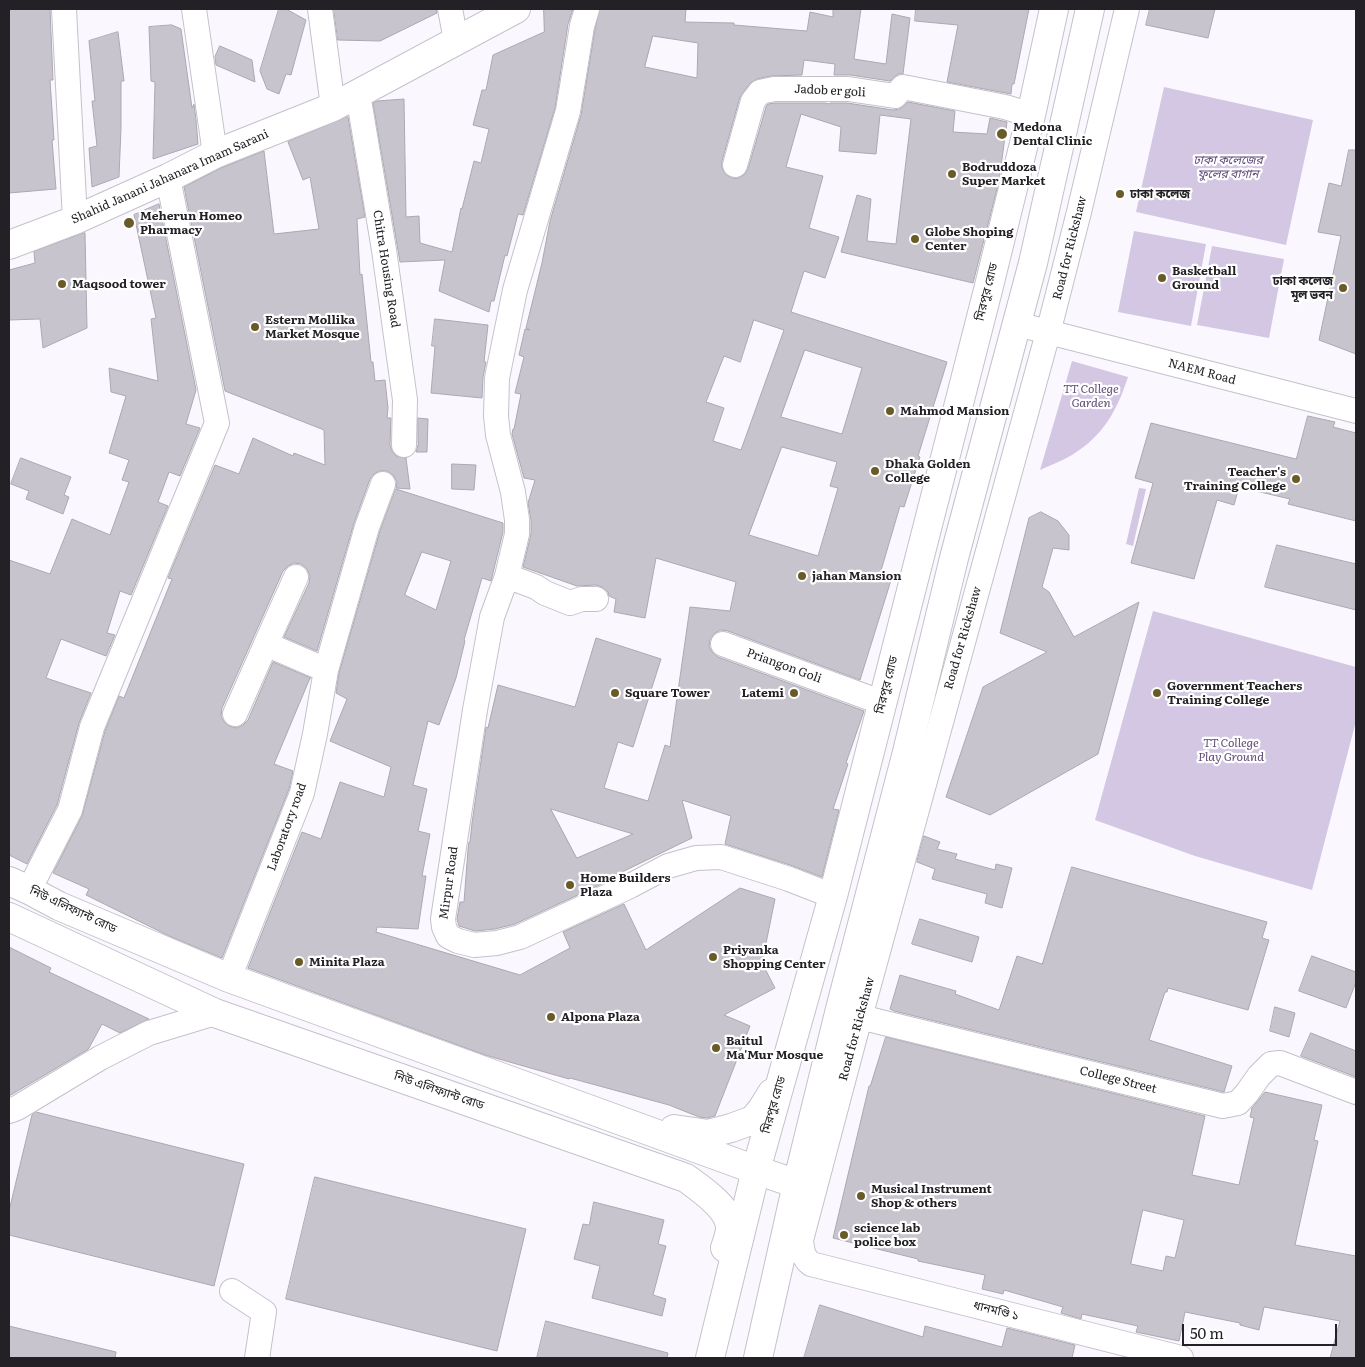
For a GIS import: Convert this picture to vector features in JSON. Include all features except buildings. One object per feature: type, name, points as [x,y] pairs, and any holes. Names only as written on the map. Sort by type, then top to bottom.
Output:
[{"type":"main road","name":"Shahid Janani Jahanara Imam Sarani","points":[[9,245],[74,220],[168,178],[215,154],[334,107],[516,9]]},
{"type":"main road","name":"মিরপুর রোড","points":[[710,1358],[756,1170],[833,896],[883,703],[988,290],[1031,115],[1054,9]]},
{"type":"main road","points":[[758,1358],[797,1184],[850,1013],[906,752],[954,558],[1035,254],[1090,9]]},
{"type":"main road","points":[[980,318],[1016,324]]},
{"type":"main road","name":"নিউ এলিফ্যান্ট রোড","points":[[19,885],[59,906],[229,978],[797,1184]]},
{"type":"main road","name":"নিউ এলিফ্যান্ট রোড","points":[[10,921],[215,1013],[677,1174],[694,1183],[716,1202],[725,1213],[730,1228],[699,1358]]},
{"type":"main road","points":[[599,1113],[617,1115],[680,1131],[708,1134],[753,1120],[781,1080]]},
{"type":"street","points":[[64,9],[74,220]]},
{"type":"street","points":[[194,9],[215,154]]},
{"type":"street","points":[[320,9],[334,107]]},
{"type":"street","points":[[450,9],[456,40]]},
{"type":"street","points":[[587,9],[582,26],[568,111],[515,290],[497,378],[496,416],[498,435],[514,492],[518,520],[517,534],[507,576],[536,586],[545,593],[570,603],[582,599],[596,599]]},
{"type":"street","name":"Road for Rickshaw","points":[[811,1264],[804,1256],[802,1248],[803,1230],[850,1013],[1048,333],[1127,9]]},
{"type":"street","name":"Jadob er goli","points":[[735,165],[753,101],[760,92],[774,88],[848,89],[895,96],[903,87],[1005,107],[1031,115]]},
{"type":"street","name":"Chitra Housing Road","points":[[358,94],[384,250],[405,400],[404,445]]},
{"type":"street","points":[[19,885],[70,810],[92,727],[217,423],[168,178]]},
{"type":"street","name":"NAEM Road","points":[[1016,324],[1356,411]]},
{"type":"street","name":"Laboratory road","points":[[229,978],[302,793],[326,670],[367,527],[383,484]]},
{"type":"street","name":"Mirpur Road","points":[[507,576],[492,617],[475,710],[443,919],[448,936],[474,945],[520,937],[630,886],[668,866],[696,858],[721,857],[789,879],[833,896]]},
{"type":"street","points":[[235,714],[296,577]]},
{"type":"street","points":[[266,644],[326,670]]},
{"type":"street","name":"Priangon Goli","points":[[723,644],[883,703]]},
{"type":"street","points":[[9,1111],[100,1058],[149,1033],[215,1013]]},
{"type":"street","name":"College Street","points":[[850,1013],[1223,1106],[1238,1103],[1259,1076],[1272,1064],[1280,1063],[1356,1092]]},
{"type":"street","name":"ধানমণ্ডি ১","points":[[811,1264],[1181,1358]]},
{"type":"street","points":[[232,1291],[264,1312],[258,1358]]},
{"type":"green space","name":"ঢাকা কলেজের ফুলের বাগান","points":[[1164,87],[1313,120],[1286,245],[1136,212]]},
{"type":"green space","name":"Basketball Ground","points":[[1134,231],[1206,244],[1191,326],[1118,312]]},
{"type":"green space","points":[[1212,246],[1284,259],[1269,338],[1197,325]]},
{"type":"green space","name":"TT College Garden","points":[[1072,361],[1128,377],[1114,412],[1092,440],[1072,455],[1040,470]]},
{"type":"green space","points":[[1139,488],[1146,489],[1133,546],[1126,544]]},
{"type":"green space","name":"TT College Play Ground","points":[[1153,611],[1356,667],[1356,721],[1312,890],[1195,856],[1095,820]]},
{"type":"place","name":"Medona Dental Clinic","points":[[1002,134]]},
{"type":"place","name":"Bodruddoza Super Market","points":[[952,174]]},
{"type":"place","name":"ঢাকা কলেজ","points":[[1120,194]]},
{"type":"place","name":"Meherun Homeo Pharmacy","points":[[129,223]]},
{"type":"place","name":"Globe Shoping Center","points":[[915,239]]},
{"type":"place","name":"Basketball Ground","points":[[1162,278]]},
{"type":"place","name":"Maqsood tower","points":[[62,284]]},
{"type":"place","name":"ঢাকা কলেজ মূল ভবন","points":[[1343,288]]},
{"type":"place","name":"Estern Mollika Market Mosque","points":[[255,327]]},
{"type":"place","name":"Mahmod Mansion","points":[[890,411]]},
{"type":"place","name":"Dhaka Golden College","points":[[875,471]]},
{"type":"place","name":"Teacher's Training College","points":[[1296,479]]},
{"type":"place","name":"jahan Mansion","points":[[802,576]]},
{"type":"place","name":"Square Tower","points":[[615,693]]},
{"type":"place","name":"Latemi","points":[[794,693]]},
{"type":"place","name":"Government Teachers Training College","points":[[1157,693]]},
{"type":"place","name":"Home Builders Plaza","points":[[570,885]]},
{"type":"place","name":"Priyanka Shopping Center","points":[[713,957]]},
{"type":"place","name":"Minita Plaza","points":[[299,962]]},
{"type":"place","name":"Alpona Plaza","points":[[551,1017]]},
{"type":"place","name":"Baitul Ma'Mur Mosque","points":[[716,1048]]},
{"type":"place","name":"Musical Instrument Shop & others","points":[[861,1196]]},
{"type":"place","name":"science lab police box","points":[[844,1235]]}]
